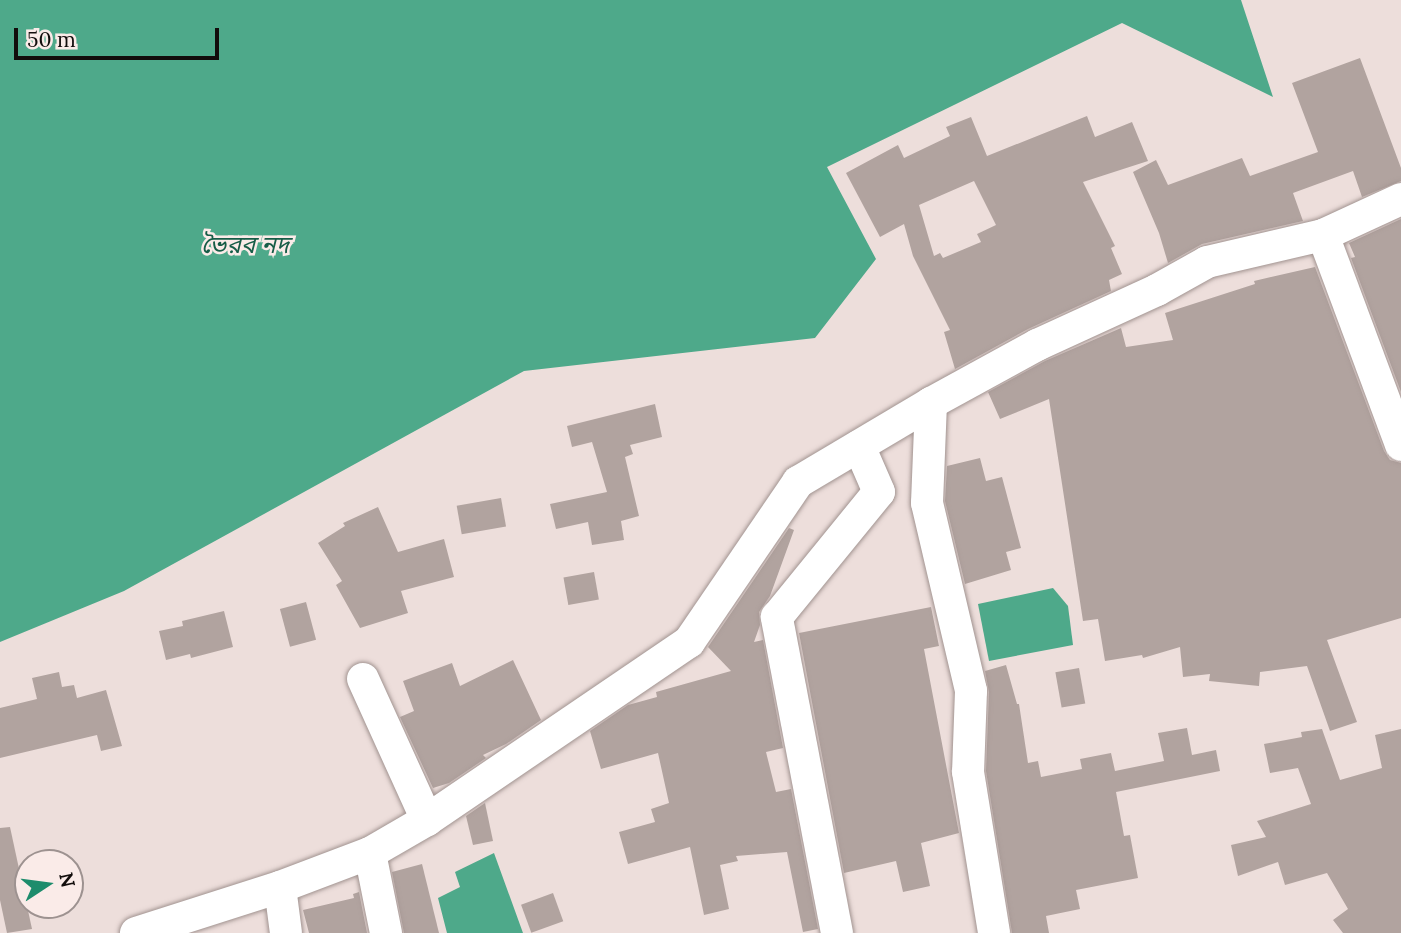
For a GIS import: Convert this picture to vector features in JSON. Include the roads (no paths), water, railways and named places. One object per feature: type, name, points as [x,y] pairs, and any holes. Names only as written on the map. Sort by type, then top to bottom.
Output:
[{"type":"street","points":[[136,933],[280,887],[370,853],[427,820],[689,642],[798,482],[931,403],[1037,345],[1157,290],[1208,262],[1323,235],[1401,199]]},
{"type":"street","points":[[1323,235],[1401,445]]},
{"type":"street","points":[[931,403],[928,503],[971,691],[968,772],[994,933]]},
{"type":"street","points":[[837,933],[777,617],[879,492],[859,446]]},
{"type":"street","points":[[363,679],[427,820]]},
{"type":"street","points":[[370,853],[386,933]]},
{"type":"street","points":[[280,887],[286,933]]},
{"type":"water","name":"ভৈরব নদ","points":[[0,0],[1241,0],[1273,97],[1122,23],[827,167],[876,259],[815,338],[524,371],[124,591],[0,642]]},
{"type":"water","points":[[1053,588],[1068,606],[1073,645],[989,661],[978,604]]},
{"type":"water","points":[[494,853],[523,933],[447,933],[438,898],[460,887],[455,872]]}]
